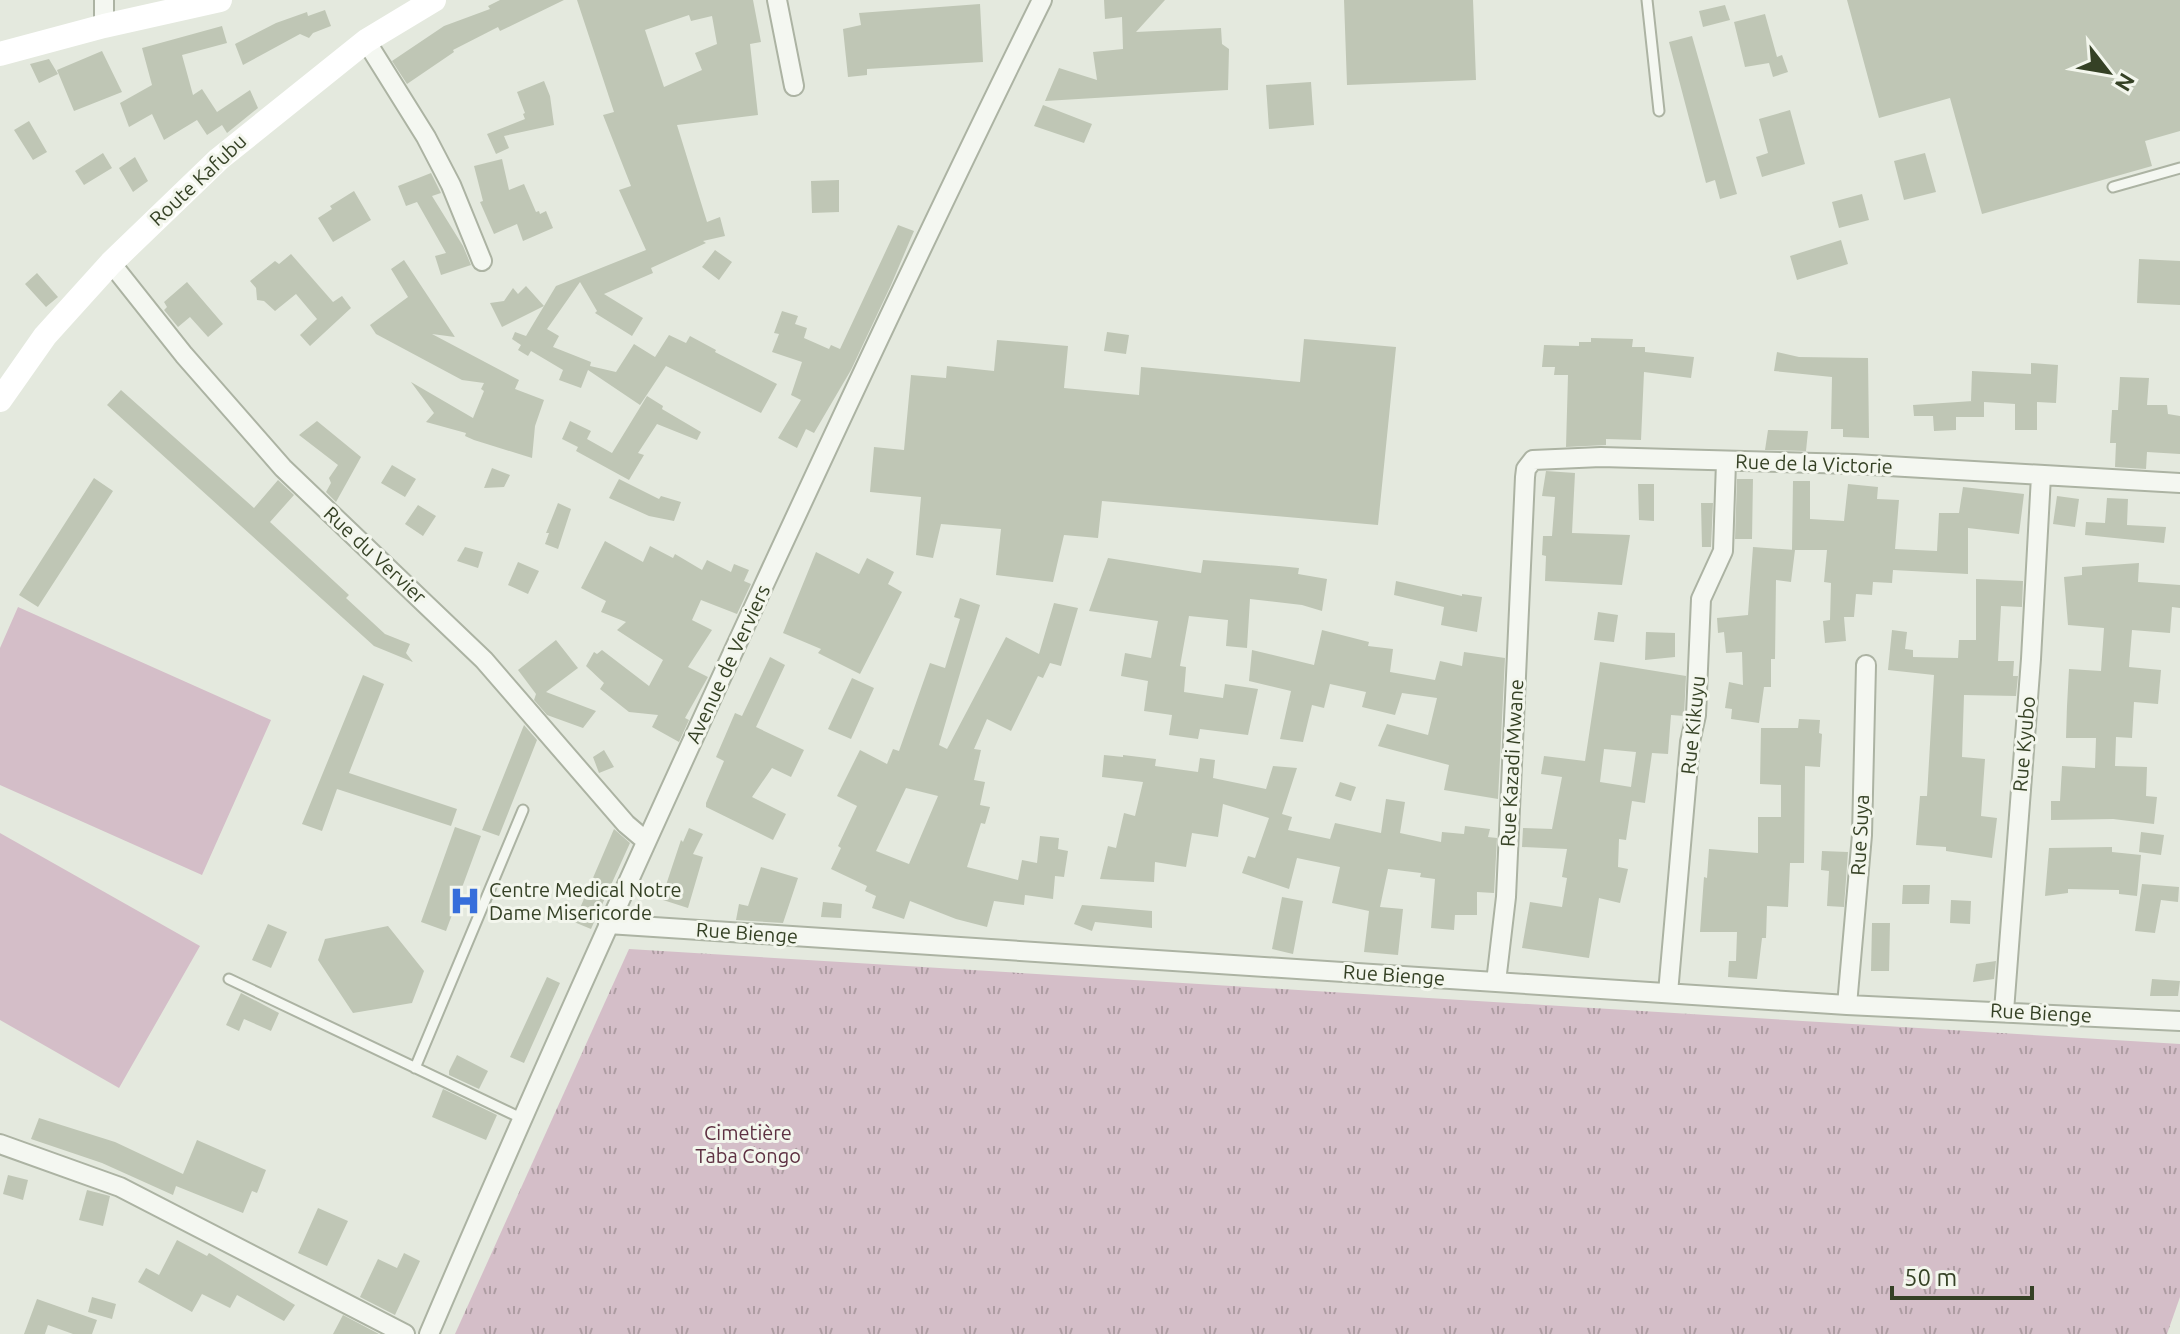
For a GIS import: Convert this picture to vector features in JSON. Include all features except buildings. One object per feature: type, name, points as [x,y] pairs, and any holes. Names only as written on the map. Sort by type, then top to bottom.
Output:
[{"type":"main road","points":[[0,54],[101,8],[220,0]]},
{"type":"main road","name":"Route Kafubu","points":[[0,400],[45,336],[111,263],[219,159],[366,41],[434,0]]},
{"type":"street","points":[[777,0],[794,86]]},
{"type":"street","name":"Avenue de Verviers","points":[[429,1334],[521,1118],[646,841],[819,466],[1042,0]]},
{"type":"street","points":[[366,41],[451,185],[482,261]]},
{"type":"street","name":"Rue du Vervier","points":[[111,263],[184,355],[283,468],[484,660],[626,824],[646,841]]},
{"type":"street","name":"Rue de la Victorie","points":[[1522,543],[1526,469],[1533,460],[1601,457],[1854,464],[2180,483]]},
{"type":"street","name":"Rue Kikuyu","points":[[1668,993],[1690,742],[1696,715],[1701,599],[1723,551],[1726,462]]},
{"type":"street","name":"Rue Kyubo","points":[[2004,1011],[2031,659],[2041,476]]},
{"type":"street","name":"Rue Kazadi Mwane","points":[[1496,982],[1506,897],[1522,543]]},
{"type":"street","name":"Rue Suya","points":[[1847,1005],[1862,835],[1866,665]]},
{"type":"street","name":"Rue Bienge","points":[[608,924],[1847,1005],[2180,1021]]},
{"type":"street","points":[[0,1144],[120,1187],[405,1334]]},
{"type":"lane","points":[[1647,0],[1659,111]]},
{"type":"lane","points":[[2113,187],[2180,168]]},
{"type":"lane","points":[[415,1068],[523,810]]},
{"type":"lane","points":[[229,979],[521,1118]]},
{"type":"green space","points":[[18,607],[271,720],[202,875],[0,785],[0,648]]},
{"type":"green space","points":[[0,833],[200,946],[119,1088],[0,1020]]},
{"type":"green space","name":"Cimetière Taba Congo","points":[[629,949],[2180,1044],[2180,1297],[2167,1334],[455,1334]]},
{"type":"place","name":"Centre Medical Notre Dame Misericorde","points":[[465,901]]}]
